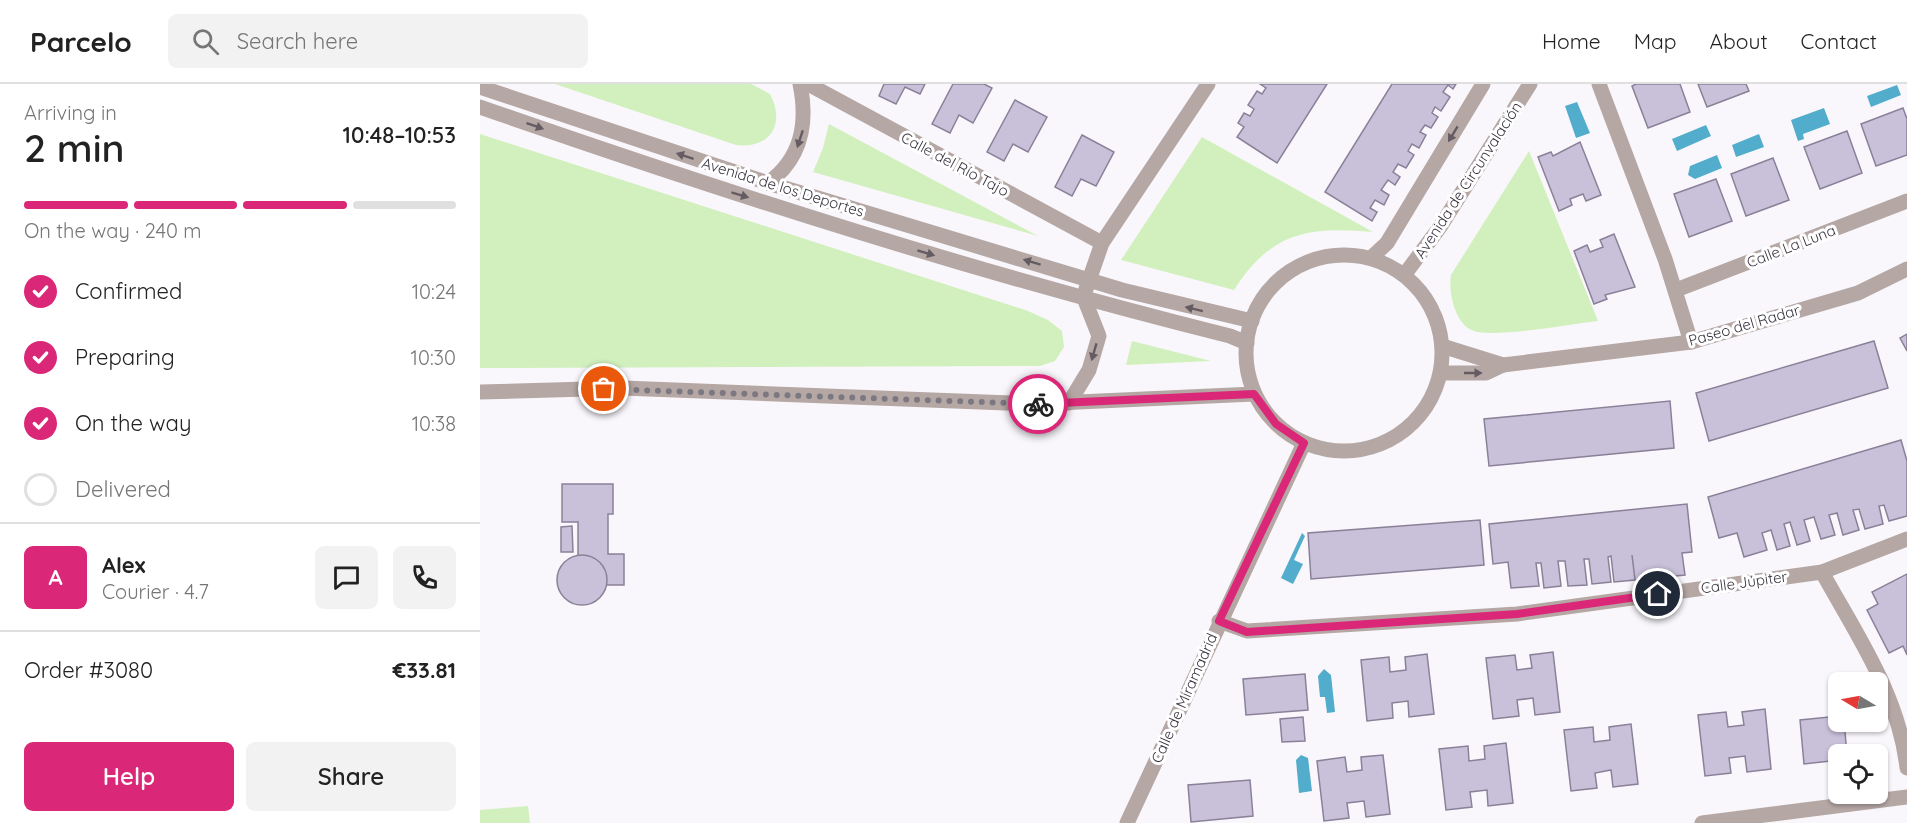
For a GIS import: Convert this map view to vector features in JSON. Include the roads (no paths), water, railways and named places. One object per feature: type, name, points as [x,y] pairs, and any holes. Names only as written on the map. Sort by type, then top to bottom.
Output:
[{"type":"street","points":[[768,183],[777,176],[794,155],[803,134],[804,105],[800,84]]},
{"type":"street","name":"Calle del Río Tajo","points":[[808,84],[1102,243]]},
{"type":"street","points":[[1069,403],[1089,370],[1099,336],[1084,298],[1087,280],[1102,243],[1208,84]]},
{"type":"street","points":[[1371,258],[1387,243],[1483,84]]},
{"type":"street","name":"Avenida de Circunvalación","points":[[1405,274],[1440,227],[1530,84]]},
{"type":"street","points":[[1599,84],[1676,290],[1691,342]]},
{"type":"street","name":"Avenida de los Deportes","points":[[480,87],[768,183],[1087,280],[1251,321]]},
{"type":"street","name":"Avenida de los Deportes","points":[[480,107],[676,176],[932,255],[1230,336],[1247,343]]},
{"type":"street","name":"Calle La Luna","points":[[1676,290],[1907,201]]},
{"type":"street","points":[[1341,255],[1371,258],[1405,274],[1422,292],[1436,318],[1442,346],[1441,373],[1430,401],[1411,425],[1386,442],[1357,451],[1327,450],[1304,443],[1276,424],[1254,394],[1248,371],[1247,343],[1251,321],[1265,295],[1286,274],[1312,260],[1341,255]]},
{"type":"street","name":"Paseo del Radar","points":[[1441,373],[1486,373],[1503,365],[1691,342],[1858,293],[1907,269]]},
{"type":"street","name":"Paseo del Radar","points":[[1442,346],[1503,365]]},
{"type":"street","points":[[480,392],[623,388],[1010,403],[1069,403],[1254,394]]},
{"type":"street","name":"Calle de Miramadrid","points":[[1127,823],[1219,621],[1304,443]]},
{"type":"street","name":"Calle Júpiter","points":[[1219,621],[1247,632],[1517,614],[1822,572],[1907,539]]},
{"type":"street","points":[[1822,572],[1878,669],[1905,749],[1907,768]]},
{"type":"street","points":[[1702,823],[1907,797]]},
{"type":"water","points":[[1897,85],[1901,95],[1871,107],[1867,96]]},
{"type":"water","points":[[1577,102],[1590,133],[1576,138],[1565,106]]},
{"type":"water","points":[[1824,108],[1830,124],[1803,134],[1804,139],[1798,141],[1791,120]]},
{"type":"water","points":[[1706,125],[1711,136],[1677,151],[1672,139]]},
{"type":"water","points":[[1759,134],[1764,147],[1736,157],[1732,145]]},
{"type":"water","points":[[1717,155],[1722,168],[1695,179],[1688,175],[1690,166]]},
{"type":"water","points":[[1302,533],[1305,536],[1294,560],[1303,564],[1293,584],[1281,578]]},
{"type":"water","points":[[1324,669],[1331,675],[1335,712],[1327,713],[1325,697],[1320,697],[1318,676]]},
{"type":"water","points":[[1301,755],[1308,758],[1312,791],[1299,793],[1296,760]]}]
